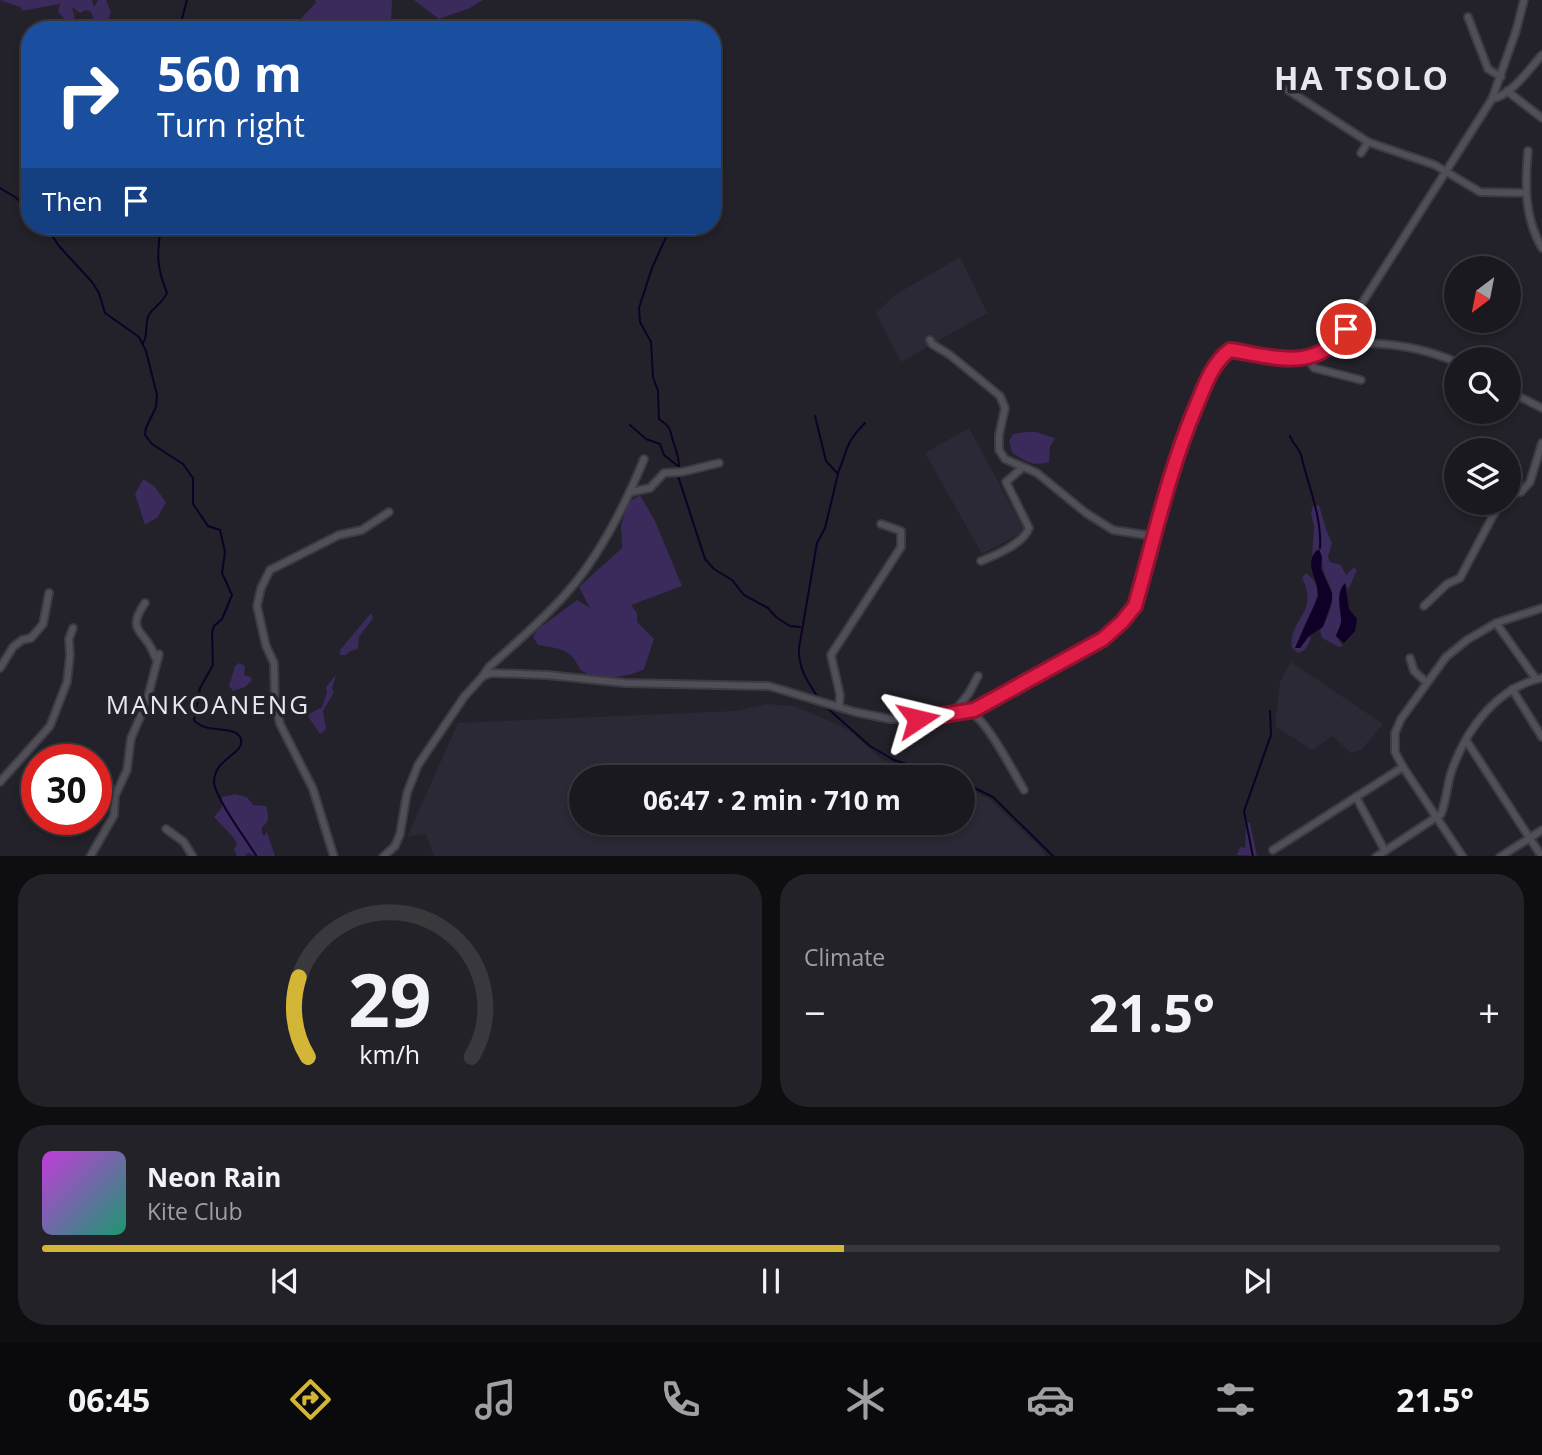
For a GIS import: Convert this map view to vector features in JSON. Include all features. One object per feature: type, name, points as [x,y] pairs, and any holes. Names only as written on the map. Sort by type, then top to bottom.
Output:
[{"type":"street","points":[[482,676],[492,673],[625,682],[769,686],[890,719],[918,719],[974,710],[1103,639],[1135,606],[1175,459],[1206,381],[1220,358],[1230,350],[1285,358],[1307,358],[1321,354],[1336,344],[1492,99],[1524,0]]},
{"type":"street","points":[[1468,17],[1488,69],[1501,77]]},
{"type":"street","points":[[1492,99],[1507,90],[1542,55]]},
{"type":"street","points":[[1288,90],[1368,142],[1435,164],[1480,192],[1526,193]]},
{"type":"street","points":[[1507,90],[1542,118]]},
{"type":"street","points":[[1361,153],[1368,142]]},
{"type":"street","points":[[1528,151],[1526,193],[1530,226],[1542,247]]},
{"type":"street","points":[[930,340],[1000,396],[1004,408],[999,450],[1005,459],[1038,473],[1086,513],[1113,530],[1153,536]]},
{"type":"street","points":[[1336,344],[1369,343],[1415,347],[1444,358]]},
{"type":"street","points":[[1307,358],[1314,368],[1361,380]]},
{"type":"street","points":[[1521,398],[1542,408]]},
{"type":"street","points":[[1521,492],[1530,482],[1542,443]]},
{"type":"street","points":[[383,856],[395,846],[400,834],[407,793],[418,765],[464,696],[489,667],[564,597],[607,537],[631,492],[644,459]]},
{"type":"street","points":[[631,492],[650,488],[664,473],[682,472],[719,463]]},
{"type":"street","points":[[981,561],[1027,535],[1029,528],[1006,482],[1022,468]]},
{"type":"street","points":[[334,856],[313,789],[279,724],[275,703],[274,663],[266,646],[257,606],[261,588],[270,570],[339,535],[362,530],[389,512]]},
{"type":"street","points":[[1424,606],[1447,584],[1460,578],[1494,515]]},
{"type":"street","points":[[839,707],[841,695],[831,655],[901,547],[901,531],[881,524]]},
{"type":"street","points":[[0,668],[13,647],[30,638],[43,624],[49,593]]},
{"type":"street","points":[[90,856],[114,816],[116,796],[127,770],[131,738],[146,704],[158,656],[155,657],[135,624],[137,614],[145,603]]},
{"type":"street","points":[[1463,856],[1403,767],[1395,752],[1395,733],[1401,719],[1446,657],[1466,640],[1496,623],[1542,608]]},
{"type":"street","points":[[1376,856],[1443,811],[1452,768],[1478,721],[1498,699],[1539,679],[1496,623]]},
{"type":"street","points":[[0,782],[50,726],[67,682],[70,655],[68,639],[73,628]]},
{"type":"street","points":[[1410,658],[1413,671],[1426,682]]},
{"type":"street","points":[[959,711],[958,707],[978,676]]},
{"type":"street","points":[[1512,690],[1542,737]]},
{"type":"street","points":[[974,710],[973,714],[989,733],[1024,790]]},
{"type":"street","points":[[1466,740],[1542,856]]},
{"type":"street","points":[[1273,850],[1403,767]]},
{"type":"street","points":[[1356,797],[1385,850]]},
{"type":"street","points":[[166,829],[184,842],[193,856]]},
{"type":"street","points":[[1500,856],[1542,830]]},
{"type":"shaded area","points":[[0,0],[92,0],[94,7],[98,0],[106,0],[111,12],[108,21],[88,21],[93,18],[91,12],[86,10],[80,13],[72,7],[75,21],[66,21],[58,12],[60,4],[21,11],[22,8]]},
{"type":"shaded area","points":[[315,0],[392,0],[391,21],[304,21],[301,18],[316,3]]},
{"type":"shaded area","points":[[414,0],[483,0],[470,8],[439,19]]},
{"type":"shaded area","points":[[960,257],[987,313],[901,362],[876,313],[895,295]]},
{"type":"shaded area","points":[[969,428],[1025,531],[982,554],[925,453]]},
{"type":"shaded area","points":[[1026,432],[1055,438],[1050,447],[1049,462],[1029,462],[1012,452],[1009,441],[1013,434]]},
{"type":"shaded area","points":[[143,479],[154,486],[166,502],[158,517],[145,525],[135,494]]},
{"type":"shaded area","points":[[640,495],[655,521],[682,586],[631,605],[637,613],[637,622],[654,639],[644,669],[614,677],[590,675],[580,669],[567,652],[538,645],[533,637],[538,629],[577,600],[590,608],[579,587],[622,548],[621,525],[629,502]]},
{"type":"shaded area","points":[[1319,505],[1332,543],[1328,557],[1330,562],[1341,565],[1346,575],[1354,567],[1357,570],[1348,590],[1346,584],[1340,595],[1341,620],[1336,636],[1343,646],[1339,647],[1322,638],[1320,630],[1329,613],[1332,598],[1322,557],[1316,550],[1312,556],[1314,527],[1311,513],[1313,506]]},
{"type":"shaded area","points":[[1319,549],[1322,557],[1321,569],[1332,593],[1332,600],[1323,627],[1309,636],[1300,648],[1295,648],[1318,597],[1311,566],[1314,554]]},
{"type":"shaded area","points":[[1306,573],[1316,584],[1317,596],[1296,648],[1300,648],[1309,636],[1311,639],[1305,650],[1298,653],[1292,648],[1292,638],[1306,608],[1307,590],[1302,578]]},
{"type":"shaded area","points":[[1345,583],[1349,609],[1357,619],[1355,631],[1344,643],[1336,636],[1341,620],[1340,595]]},
{"type":"shaded area","points":[[371,613],[373,618],[359,637],[358,649],[340,655],[340,650]]},
{"type":"shaded area","points":[[1291,662],[1383,724],[1361,750],[1351,753],[1332,736],[1312,750],[1275,726],[1280,682]]},
{"type":"shaded area","points":[[239,663],[245,666],[244,675],[252,680],[245,687],[233,691],[229,686],[235,666]]},
{"type":"shaded area","points":[[336,675],[332,688],[334,692],[323,711],[326,729],[320,734],[307,715],[322,707],[326,687]]},
{"type":"shaded area","points":[[767,704],[793,706],[849,730],[881,759],[900,765],[569,765],[569,835],[975,835],[975,792],[989,799],[1041,848],[1046,856],[434,856],[426,834],[407,837],[458,723],[735,711]]},
{"type":"shaded area","points":[[235,794],[247,797],[253,805],[266,806],[268,818],[262,827],[262,833],[264,836],[267,832],[275,856],[255,856],[248,853],[245,856],[237,856],[234,838],[214,817],[222,807],[222,797]]},
{"type":"shaded area","points":[[1246,821],[1250,823],[1257,856],[1237,855],[1240,847],[1245,848]]},
{"type":"waterway","points":[[181,21],[187,0]]},
{"type":"waterway","points":[[0,188],[21,202]]},
{"type":"waterway","points":[[52,235],[92,282],[99,293],[105,313],[139,337],[146,351],[157,395],[156,407],[145,435],[152,444],[183,464],[193,478],[193,504],[208,526],[220,530],[225,552],[222,573],[232,595],[222,619],[212,632],[213,665],[200,688],[194,720],[199,725],[238,734],[241,739],[238,749],[219,767],[214,782],[226,809],[256,856]]},
{"type":"waterway","points":[[143,343],[149,315],[167,293],[158,260],[160,235]]},
{"type":"waterway","points":[[667,235],[652,268],[639,308],[640,322],[651,342],[659,419],[670,430],[679,467]]},
{"type":"waterway","points":[[815,416],[826,461],[838,474],[825,528],[817,543],[799,648],[802,669],[819,699]]},
{"type":"waterway","points":[[838,473],[850,441],[865,423]]},
{"type":"waterway","points":[[630,425],[646,439],[660,444],[664,455],[678,466]]},
{"type":"waterway","points":[[1290,436],[1301,455],[1314,501],[1320,548]]},
{"type":"waterway","points":[[678,476],[705,559],[714,569],[732,580],[744,595],[768,608],[790,626],[800,627]]},
{"type":"waterway","points":[[825,706],[870,746],[894,760],[910,765]]},
{"type":"waterway","points":[[1253,856],[1244,811],[1271,735],[1270,711]]},
{"type":"waterway","points":[[975,788],[993,797],[1053,856]]},
{"type":"district","name":"HA TSOLO","points":[[1362,77]]},
{"type":"district","name":"MANKOANENG","points":[[208,704]]},
{"type":"route","points":[[918,719],[974,710],[1103,639],[1122,622],[1135,606],[1175,459],[1185,432],[1206,381],[1220,358],[1230,350],[1285,358],[1307,358],[1321,354],[1336,344],[1346,329]]}]
